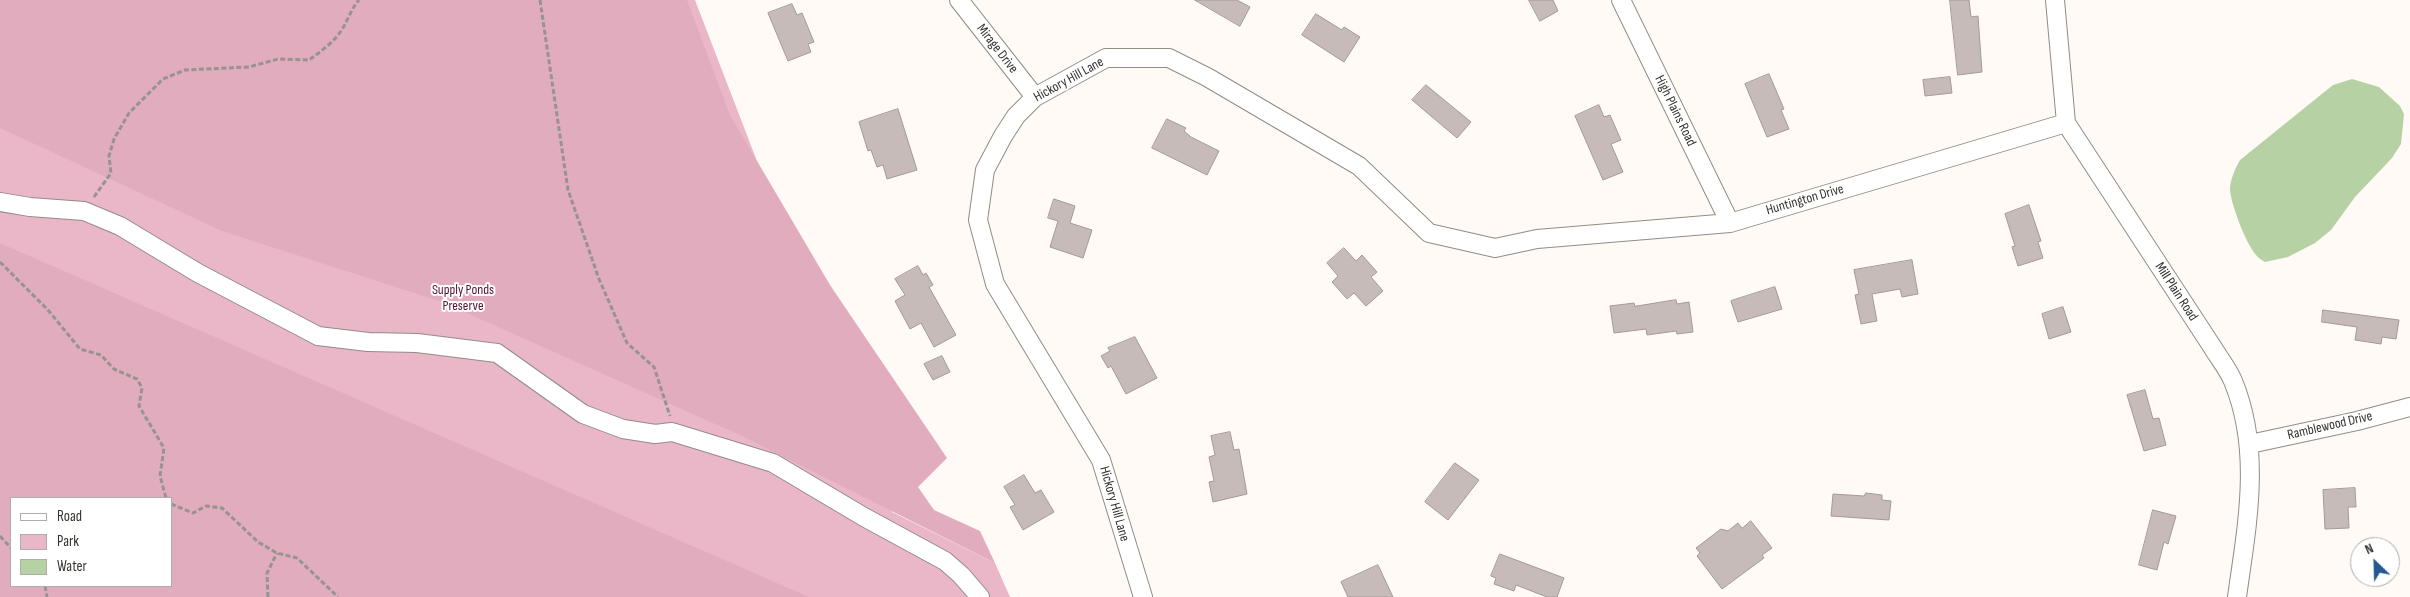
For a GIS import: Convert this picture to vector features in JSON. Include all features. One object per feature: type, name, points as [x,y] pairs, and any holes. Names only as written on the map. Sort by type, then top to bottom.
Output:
[{"type":"street","name":"Mirage Drive","points":[[959,0],[1035,97]]},
{"type":"street","name":"High Plains Road","points":[[1621,0],[1730,223]]},
{"type":"street","name":"Mill Plain Road","points":[[2055,0],[2066,123],[2232,380],[2243,411],[2250,444],[2251,474],[2248,515],[2237,597]]},
{"type":"street","name":"Hickory Hill Lane","points":[[1143,597],[1101,460],[995,284],[978,220],[985,170],[1016,116],[1035,97],[1106,58],[1169,58],[1207,77],[1359,166],[1429,233],[1495,248],[1537,239]]},
{"type":"street","name":"Huntington Drive","points":[[1537,239],[1730,223],[2066,123]]},
{"type":"street","points":[[0,202],[30,207],[84,211],[120,226],[206,278],[318,336],[368,342],[443,346],[497,353],[583,414],[622,430],[655,434],[672,432],[773,463],[864,517],[945,561],[961,575],[980,597]]},
{"type":"street","name":"Ramblewood Drive","points":[[2250,444],[2357,421],[2410,407]]},
{"type":"path","points":[[84,211],[111,174],[109,156],[114,139],[129,114],[162,79],[185,70],[249,67],[278,60],[309,60],[331,43],[342,30],[352,8],[359,0]]},
{"type":"path","points":[[540,0],[568,190],[599,279],[627,343],[654,367],[670,415],[672,432]]},
{"type":"path","points":[[0,262],[48,310],[80,349],[101,355],[114,369],[137,379],[142,388],[139,406],[164,448],[160,476],[166,497]]},
{"type":"path","points":[[172,504],[194,513],[206,506],[222,508],[258,542],[277,553],[297,558],[338,597]]},
{"type":"path","points":[[0,536],[10,547]]},
{"type":"path","points":[[268,597],[267,573],[277,553]]},
{"type":"green space","name":"Supply Ponds Preserve","points":[[0,0],[695,0],[892,512],[995,563],[1010,597],[0,597]]},
{"type":"green space","points":[[0,0],[687,0],[730,115],[830,285],[947,458],[918,487],[934,510],[980,531],[995,563],[742,436],[442,302],[222,231],[0,128]]},
{"type":"green space","points":[[0,243],[809,597],[0,597]]},
{"type":"water","points":[[2352,79],[2379,87],[2400,106],[2404,114],[2401,144],[2392,158],[2355,197],[2331,230],[2315,243],[2288,257],[2265,262],[2252,250],[2233,205],[2230,186],[2236,167],[2240,160],[2333,85]]},
{"type":"building","points":[[1195,0],[1237,0],[1250,7],[1240,26]]},
{"type":"building","points":[[1529,0],[1553,0],[1558,11],[1540,21]]},
{"type":"building","points":[[1950,0],[1969,0],[1971,17],[1978,16],[1982,72],[1958,75]]},
{"type":"building","points":[[792,4],[797,15],[802,13],[814,42],[808,44],[811,52],[788,61],[768,13]]},
{"type":"building","points":[[1316,14],[1342,30],[1344,27],[1360,37],[1344,62],[1302,35]]},
{"type":"building","points":[[1769,74],[1784,109],[1781,110],[1789,129],[1767,137],[1745,84]]},
{"type":"building","points":[[1950,77],[1952,93],[1925,96],[1923,80]]},
{"type":"building","points":[[1426,85],[1471,122],[1457,138],[1412,100]]},
{"type":"building","points":[[1599,105],[1604,117],[1610,115],[1621,140],[1611,144],[1623,172],[1603,180],[1575,116]]},
{"type":"building","points":[[898,109],[917,170],[887,179],[883,165],[877,167],[871,150],[868,151],[859,122]]},
{"type":"building","points":[[1167,119],[1186,128],[1184,131],[1191,137],[1219,151],[1207,175],[1152,148]]},
{"type":"building","points":[[1054,199],[1075,206],[1070,223],[1092,230],[1083,258],[1050,247],[1058,221],[1048,218]]},
{"type":"building","points":[[2029,205],[2041,241],[2038,242],[2043,258],[2018,266],[2012,247],[2015,246],[2005,214]]},
{"type":"building","points":[[1344,248],[1356,261],[1362,255],[1377,272],[1371,277],[1383,291],[1366,306],[1354,293],[1347,299],[1332,282],[1338,276],[1327,263]]},
{"type":"building","points":[[1912,260],[1918,294],[1902,297],[1900,289],[1872,294],[1877,321],[1861,324],[1855,295],[1859,294],[1854,270]]},
{"type":"building","points":[[918,266],[923,275],[926,273],[933,285],[929,287],[956,335],[934,347],[921,323],[910,329],[895,301],[905,295],[895,279]]},
{"type":"building","points":[[1775,287],[1782,309],[1738,322],[1731,301]]},
{"type":"building","points":[[1676,300],[1677,304],[1689,302],[1693,332],[1677,334],[1676,331],[1647,335],[1646,329],[1614,333],[1610,306],[1634,303],[1635,306]]},
{"type":"building","points":[[2063,307],[2071,332],[2049,339],[2042,314]]},
{"type":"building","points":[[2323,310],[2399,320],[2396,339],[2382,337],[2381,344],[2355,340],[2357,327],[2322,322]]},
{"type":"building","points":[[1135,337],[1157,378],[1126,394],[1111,366],[1108,368],[1101,356],[1110,351],[1108,348]]},
{"type":"building","points":[[942,356],[950,372],[933,380],[924,364]]},
{"type":"building","points":[[2145,390],[2153,419],[2159,418],[2166,445],[2144,451],[2127,395]]},
{"type":"building","points":[[1230,432],[1234,450],[1239,449],[1247,494],[1213,502],[1209,482],[1214,481],[1209,457],[1215,455],[1211,436]]},
{"type":"building","points":[[1455,463],[1479,480],[1448,520],[1425,502]]},
{"type":"building","points":[[1024,475],[1035,493],[1041,490],[1054,512],[1023,530],[1010,507],[1015,505],[1004,487]]},
{"type":"building","points":[[2355,488],[2356,507],[2348,507],[2349,528],[2325,529],[2323,490]]},
{"type":"building","points":[[1866,493],[1882,495],[1882,500],[1891,501],[1889,520],[1831,516],[1833,494],[1864,496]]},
{"type":"building","points":[[2153,510],[2176,516],[2168,544],[2164,542],[2157,570],[2139,565]]},
{"type":"building","points":[[1751,521],[1772,548],[1762,555],[1764,558],[1722,589],[1697,556],[1700,553],[1696,548],[1721,529],[1728,531],[1738,523],[1742,528]]},
{"type":"building","points":[[1500,554],[1564,578],[1557,597],[1547,597],[1516,585],[1514,591],[1494,584],[1496,578],[1491,576]]},
{"type":"building","points":[[1378,565],[1393,597],[1348,597],[1341,582]]}]
